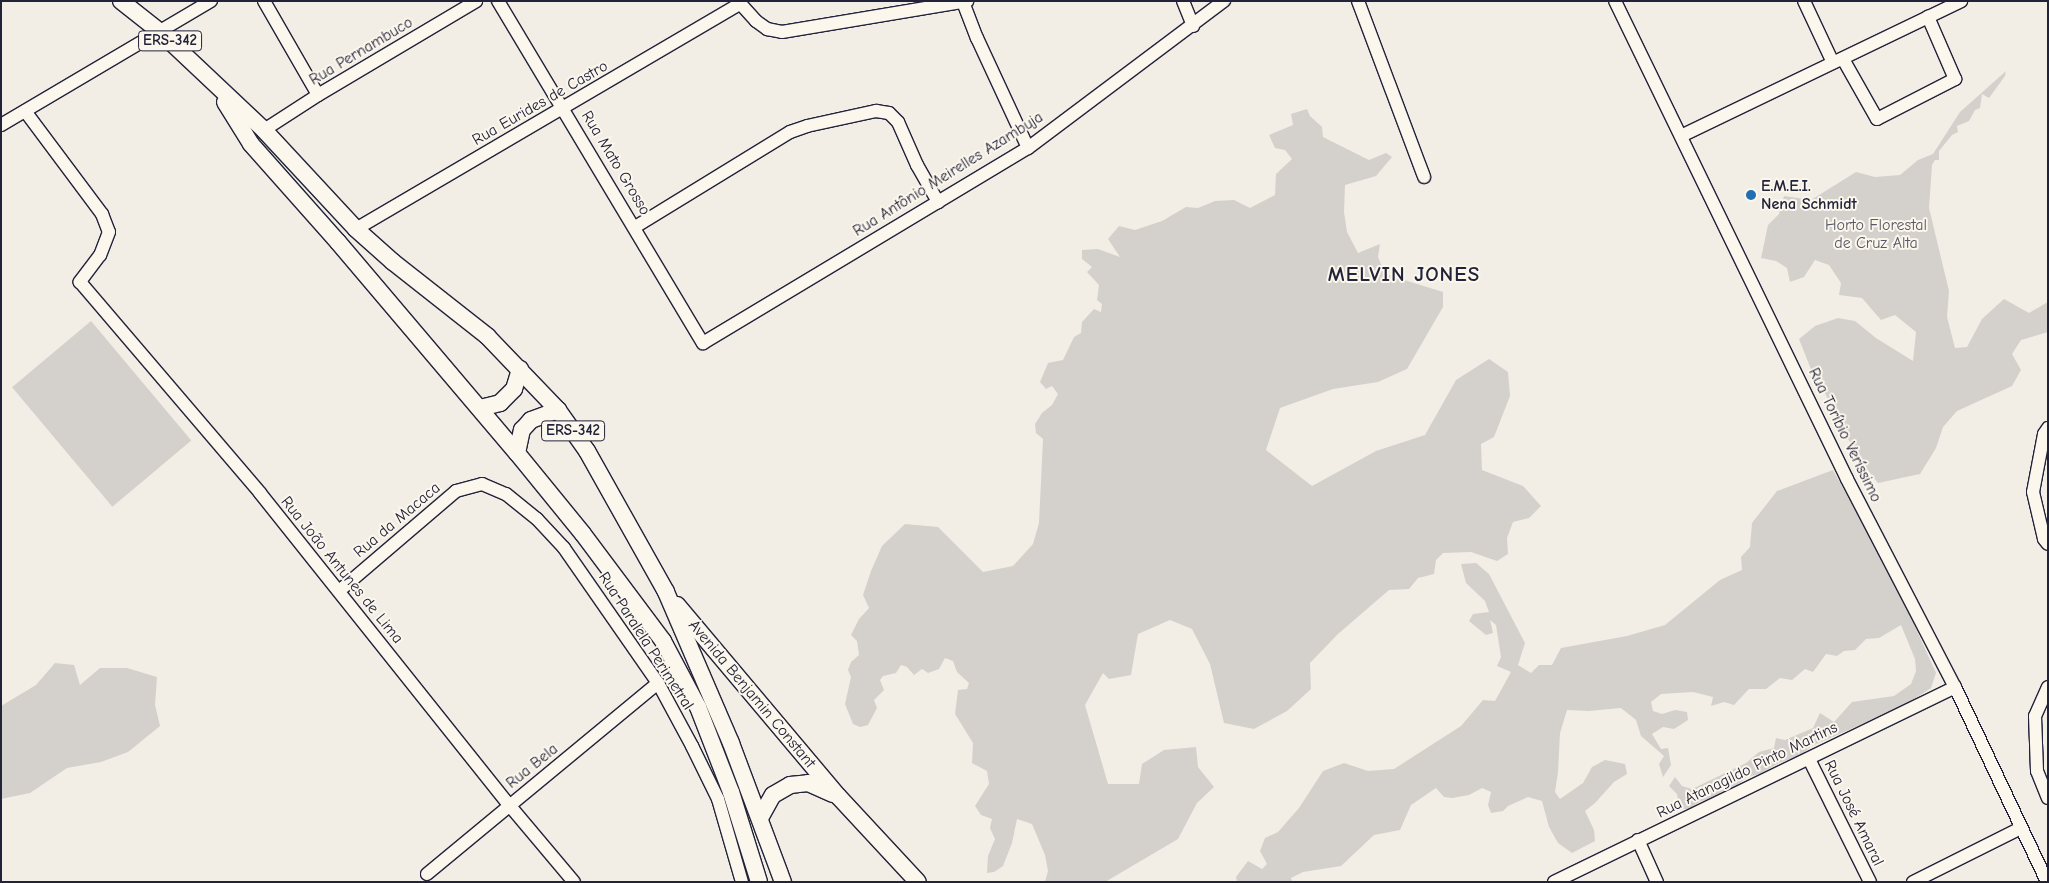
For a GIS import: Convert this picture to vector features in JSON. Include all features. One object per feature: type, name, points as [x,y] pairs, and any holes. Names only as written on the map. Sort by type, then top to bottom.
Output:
[{"type":"main road","name":"ERS-342","points":[[121,1],[159,31],[264,130],[356,229],[393,262],[487,336],[558,410],[587,451],[666,592],[731,743],[783,882]]},
{"type":"main road","name":"ERS-342","points":[[215,85],[251,144],[480,408],[583,534],[663,641],[698,707],[731,792],[759,882]]},
{"type":"main road","points":[[480,408],[500,403],[514,389],[520,369]]},
{"type":"main road","points":[[517,453],[522,430],[531,420],[558,410]]},
{"type":"main road","name":"Avenida Benjamin Constant","points":[[666,592],[838,796],[918,882]]},
{"type":"main road","name":"Avenida Benjamin Constant","points":[[760,818],[773,795],[790,785],[808,783],[838,796]]},
{"type":"street","points":[[1,125],[211,1]]},
{"type":"street","points":[[264,1],[318,96]]},
{"type":"street","name":"Rua Pernambuco","points":[[264,130],[476,1]]},
{"type":"street","name":"Rua Mato Grosso","points":[[498,1],[564,108],[703,343]]},
{"type":"street","points":[[1183,1],[1193,26]]},
{"type":"street","name":"Rua Antônio Meirelles Azambuja","points":[[703,343],[1028,148],[1224,1]]},
{"type":"street","points":[[1358,1],[1424,177]]},
{"type":"street","name":"Rua Toríbio Veríssimo","points":[[1615,1],[1847,479],[1955,687],[2047,882]]},
{"type":"street","points":[[1680,136],[1961,1]]},
{"type":"street","points":[[739,3],[756,21],[767,29],[782,32],[890,7],[965,2],[976,38],[1028,148]]},
{"type":"street","name":"Rua Eurides de Castro","points":[[356,229],[739,3]]},
{"type":"street","points":[[1808,3],[1838,61],[1877,119],[1955,79],[1928,18]]},
{"type":"street","name":"Rua João Antunes de Lima","points":[[25,111],[102,214],[109,232],[100,255],[80,282],[253,485],[510,806],[574,882]]},
{"type":"street","points":[[635,227],[790,132],[807,126],[876,111],[889,113],[898,122],[917,165],[938,202]]},
{"type":"street","points":[[2048,428],[2044,434],[2033,492],[2044,539],[2048,544]]},
{"type":"street","name":"Rua da Macaca","points":[[339,591],[456,492],[482,484]]},
{"type":"street","name":"Rua Paralela Perimetral","points":[[482,484],[506,494],[537,518],[564,548],[658,683],[718,799],[742,882]]},
{"type":"street","name":"Rua Bela","points":[[427,874],[658,683]]},
{"type":"street","name":"Rua Atanagildo Pinto Martins","points":[[1554,882],[1955,687]]},
{"type":"street","points":[[2048,687],[2035,716],[2037,771],[2048,798]]},
{"type":"street","name":"Rua José Amaral","points":[[1809,759],[1870,882]]},
{"type":"street","points":[[1913,882],[2021,828]]},
{"type":"street","points":[[1638,840],[1657,882]]},
{"type":"green space","name":"Horto Florestal de Cruz Alta","points":[[2006,71],[2005,76],[1989,98],[1982,94],[1980,108],[1975,110],[1969,121],[1957,126],[1958,132],[1952,135],[1939,151],[1939,160],[1935,160],[1932,165],[1929,208],[1949,291],[1947,317],[1955,348],[1967,347],[1982,319],[2004,299],[2029,313],[2048,302],[2048,332],[2021,340],[2012,354],[2021,370],[2012,386],[1957,411],[1943,427],[1936,448],[1920,474],[1878,483],[1864,465],[1842,429],[1825,393],[1812,372],[1799,339],[1815,326],[1838,318],[1855,321],[1876,338],[1913,361],[1916,332],[1895,315],[1881,320],[1862,298],[1839,295],[1841,283],[1829,265],[1815,260],[1804,277],[1790,282],[1787,268],[1776,261],[1761,258],[1768,225],[1779,214],[1784,196],[1811,200],[1856,172],[1875,177],[1900,175],[1918,160],[1933,154],[1960,112]]},
{"type":"green space","points":[[1307,109],[1310,116],[1322,127],[1323,137],[1369,160],[1386,153],[1392,157],[1376,176],[1345,185],[1344,212],[1347,232],[1358,253],[1380,244],[1378,257],[1385,274],[1443,292],[1443,307],[1407,369],[1378,382],[1333,389],[1280,408],[1266,450],[1312,486],[1376,451],[1425,435],[1456,380],[1489,359],[1508,372],[1510,396],[1494,437],[1481,444],[1482,470],[1523,486],[1541,506],[1529,518],[1513,522],[1507,538],[1508,554],[1497,561],[1471,552],[1443,553],[1436,560],[1434,574],[1418,578],[1409,589],[1389,590],[1338,634],[1310,663],[1311,689],[1287,711],[1254,729],[1224,723],[1210,664],[1192,629],[1170,620],[1138,634],[1131,675],[1109,679],[1103,673],[1085,705],[1108,784],[1139,784],[1142,764],[1164,750],[1196,747],[1198,767],[1214,787],[1197,803],[1178,839],[1105,882],[1045,882],[1048,871],[1045,855],[1032,824],[1017,819],[1012,843],[1003,866],[994,872],[987,873],[988,856],[995,839],[990,828],[992,819],[981,815],[975,806],[989,784],[987,771],[972,763],[973,743],[955,714],[958,690],[967,689],[969,683],[957,672],[953,661],[945,658],[939,669],[928,673],[922,669],[914,675],[907,667],[901,665],[896,673],[883,676],[880,680],[884,690],[874,700],[877,708],[868,725],[860,727],[853,724],[845,704],[851,677],[848,670],[851,662],[859,655],[857,641],[851,635],[859,619],[869,608],[863,595],[871,571],[882,546],[905,524],[938,527],[983,572],[1013,566],[1033,544],[1039,523],[1043,439],[1036,433],[1035,424],[1042,413],[1052,405],[1058,394],[1052,386],[1046,389],[1040,382],[1048,363],[1063,360],[1074,337],[1081,333],[1082,322],[1094,309],[1101,312],[1102,304],[1097,300],[1099,285],[1087,272],[1092,267],[1082,259],[1082,250],[1098,249],[1120,257],[1108,239],[1119,226],[1135,230],[1162,221],[1186,207],[1198,208],[1215,201],[1234,200],[1250,208],[1275,195],[1276,174],[1292,159],[1285,150],[1275,148],[1269,135],[1293,125],[1291,114]]},
{"type":"green space","points":[[91,321],[191,441],[112,507],[12,387]]},
{"type":"green space","points":[[1833,470],[1909,607],[1917,631],[1936,673],[1931,688],[1905,705],[1812,746],[1799,756],[1779,763],[1760,774],[1747,777],[1735,787],[1721,792],[1715,799],[1701,801],[1689,809],[1680,809],[1677,794],[1669,786],[1675,777],[1682,786],[1692,789],[1746,763],[1759,752],[1774,748],[1776,738],[1785,740],[1813,728],[1820,713],[1834,722],[1852,702],[1894,696],[1911,684],[1916,671],[1915,659],[1901,625],[1879,638],[1866,639],[1855,650],[1844,651],[1837,656],[1826,654],[1813,672],[1805,669],[1792,680],[1780,678],[1766,689],[1749,689],[1734,705],[1724,702],[1711,706],[1713,697],[1693,692],[1661,694],[1651,702],[1653,711],[1662,714],[1675,710],[1687,712],[1688,720],[1674,729],[1663,727],[1652,734],[1661,749],[1668,748],[1671,765],[1663,777],[1659,764],[1664,756],[1641,736],[1636,720],[1621,708],[1589,711],[1567,710],[1560,733],[1555,792],[1560,799],[1583,783],[1592,767],[1605,760],[1625,764],[1627,774],[1614,782],[1585,811],[1594,830],[1595,841],[1572,853],[1558,843],[1549,827],[1542,801],[1528,797],[1508,806],[1503,811],[1491,813],[1488,805],[1491,792],[1482,788],[1469,795],[1452,798],[1444,797],[1436,788],[1411,805],[1400,830],[1374,835],[1341,866],[1303,872],[1291,878],[1292,882],[1237,882],[1236,877],[1248,861],[1262,869],[1267,864],[1260,851],[1265,838],[1278,832],[1299,808],[1323,771],[1344,763],[1368,771],[1394,769],[1461,726],[1483,700],[1495,701],[1511,672],[1497,666],[1501,657],[1496,625],[1490,620],[1493,633],[1486,635],[1469,621],[1473,614],[1489,612],[1485,601],[1466,583],[1461,564],[1476,563],[1489,574],[1525,643],[1518,665],[1531,673],[1539,665],[1552,665],[1561,648],[1627,636],[1665,625],[1720,580],[1742,570],[1741,557],[1750,547],[1752,523],[1777,491]]},
{"type":"green space","points":[[55,663],[74,665],[80,685],[100,668],[127,668],[157,677],[155,705],[160,726],[128,752],[101,762],[67,768],[30,793],[1,799],[1,706],[36,685]]},
{"type":"place","name":"E.M.E.I. Nena Schmidt","points":[[1751,195]]},
{"type":"district","name":"MELVIN JONES","points":[[1404,274]]}]
